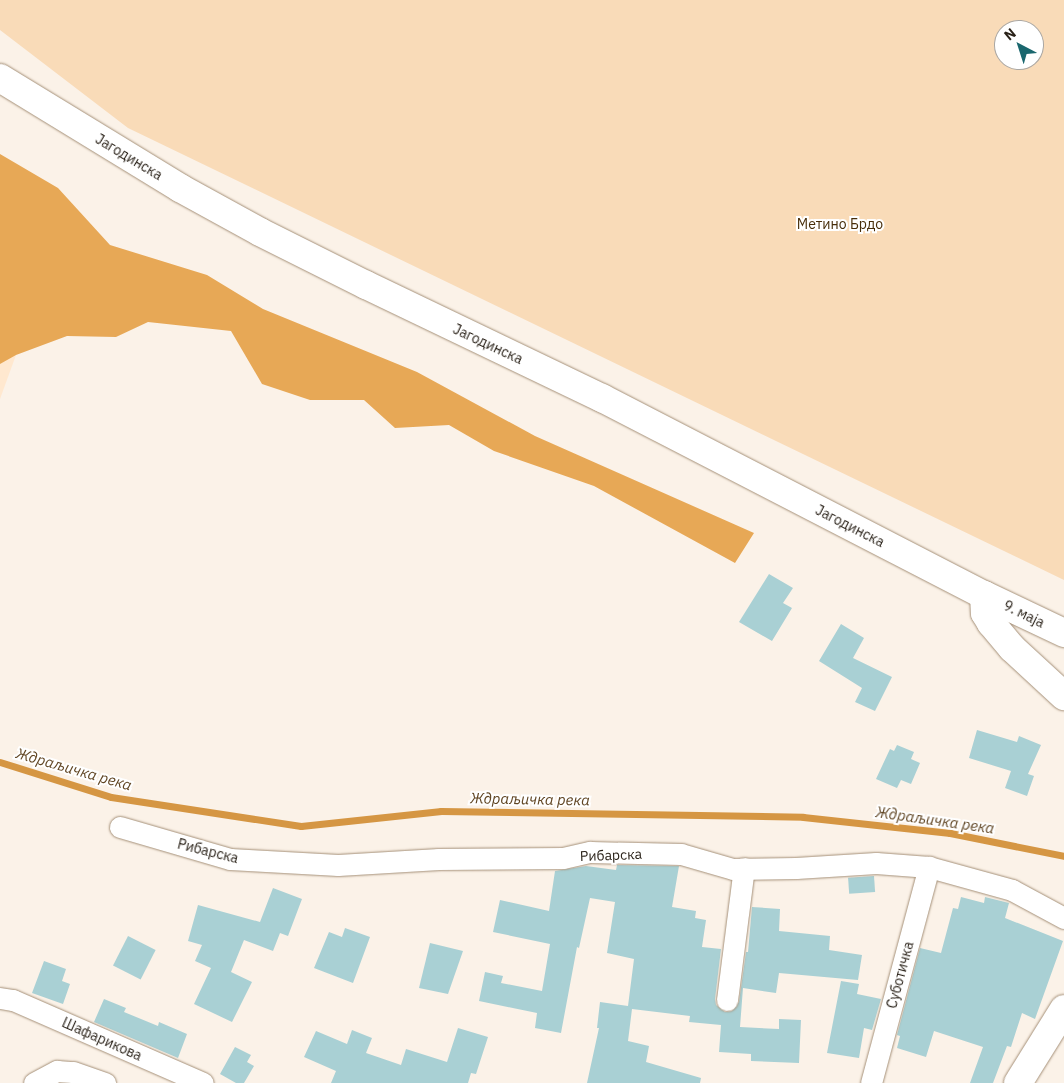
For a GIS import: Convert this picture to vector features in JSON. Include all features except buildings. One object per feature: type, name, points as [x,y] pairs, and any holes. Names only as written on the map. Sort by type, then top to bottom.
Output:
[{"type":"main road","name":"Јагодинска","points":[[0,78],[180,188],[260,232],[366,286],[602,398],[984,595]]},
{"type":"main road","name":"9. маја","points":[[984,595],[1064,633]]},
{"type":"main road","points":[[984,595],[984,613],[991,623],[1012,648],[1064,696]]},
{"type":"main road","points":[[1018,1083],[1061,1018]]},
{"type":"street","name":"Рибарска","points":[[120,827],[230,859],[338,865],[439,859],[563,858],[590,852],[681,854],[733,869],[876,863],[929,867],[1012,890],[1064,918]]},
{"type":"street","name":"Суботичка","points":[[871,1083],[929,867]]},
{"type":"street","points":[[727,1000],[744,868]]},
{"type":"street","name":"Шафарикова","points":[[0,998],[14,1000],[204,1083]]},
{"type":"street","points":[[34,1083],[57,1071],[73,1072],[105,1083]]},
{"type":"shaded area","points":[[0,154],[58,188],[110,245],[207,275],[263,309],[417,372],[535,436],[754,533],[735,563],[594,486],[494,451],[449,425],[395,428],[364,400],[310,400],[262,384],[231,331],[148,322],[116,337],[67,336],[16,355],[0,364]]},
{"type":"shaded area","points":[[0,347],[16,355],[0,399]]},
{"type":"green space","name":"Метино Брдо","points":[[0,0],[1064,0],[1064,580],[128,128],[0,30]]},
{"type":"waterway","name":"Ждраљичка река","points":[[0,762],[111,797],[301,826],[441,811],[803,817],[950,833],[1064,856]]}]
